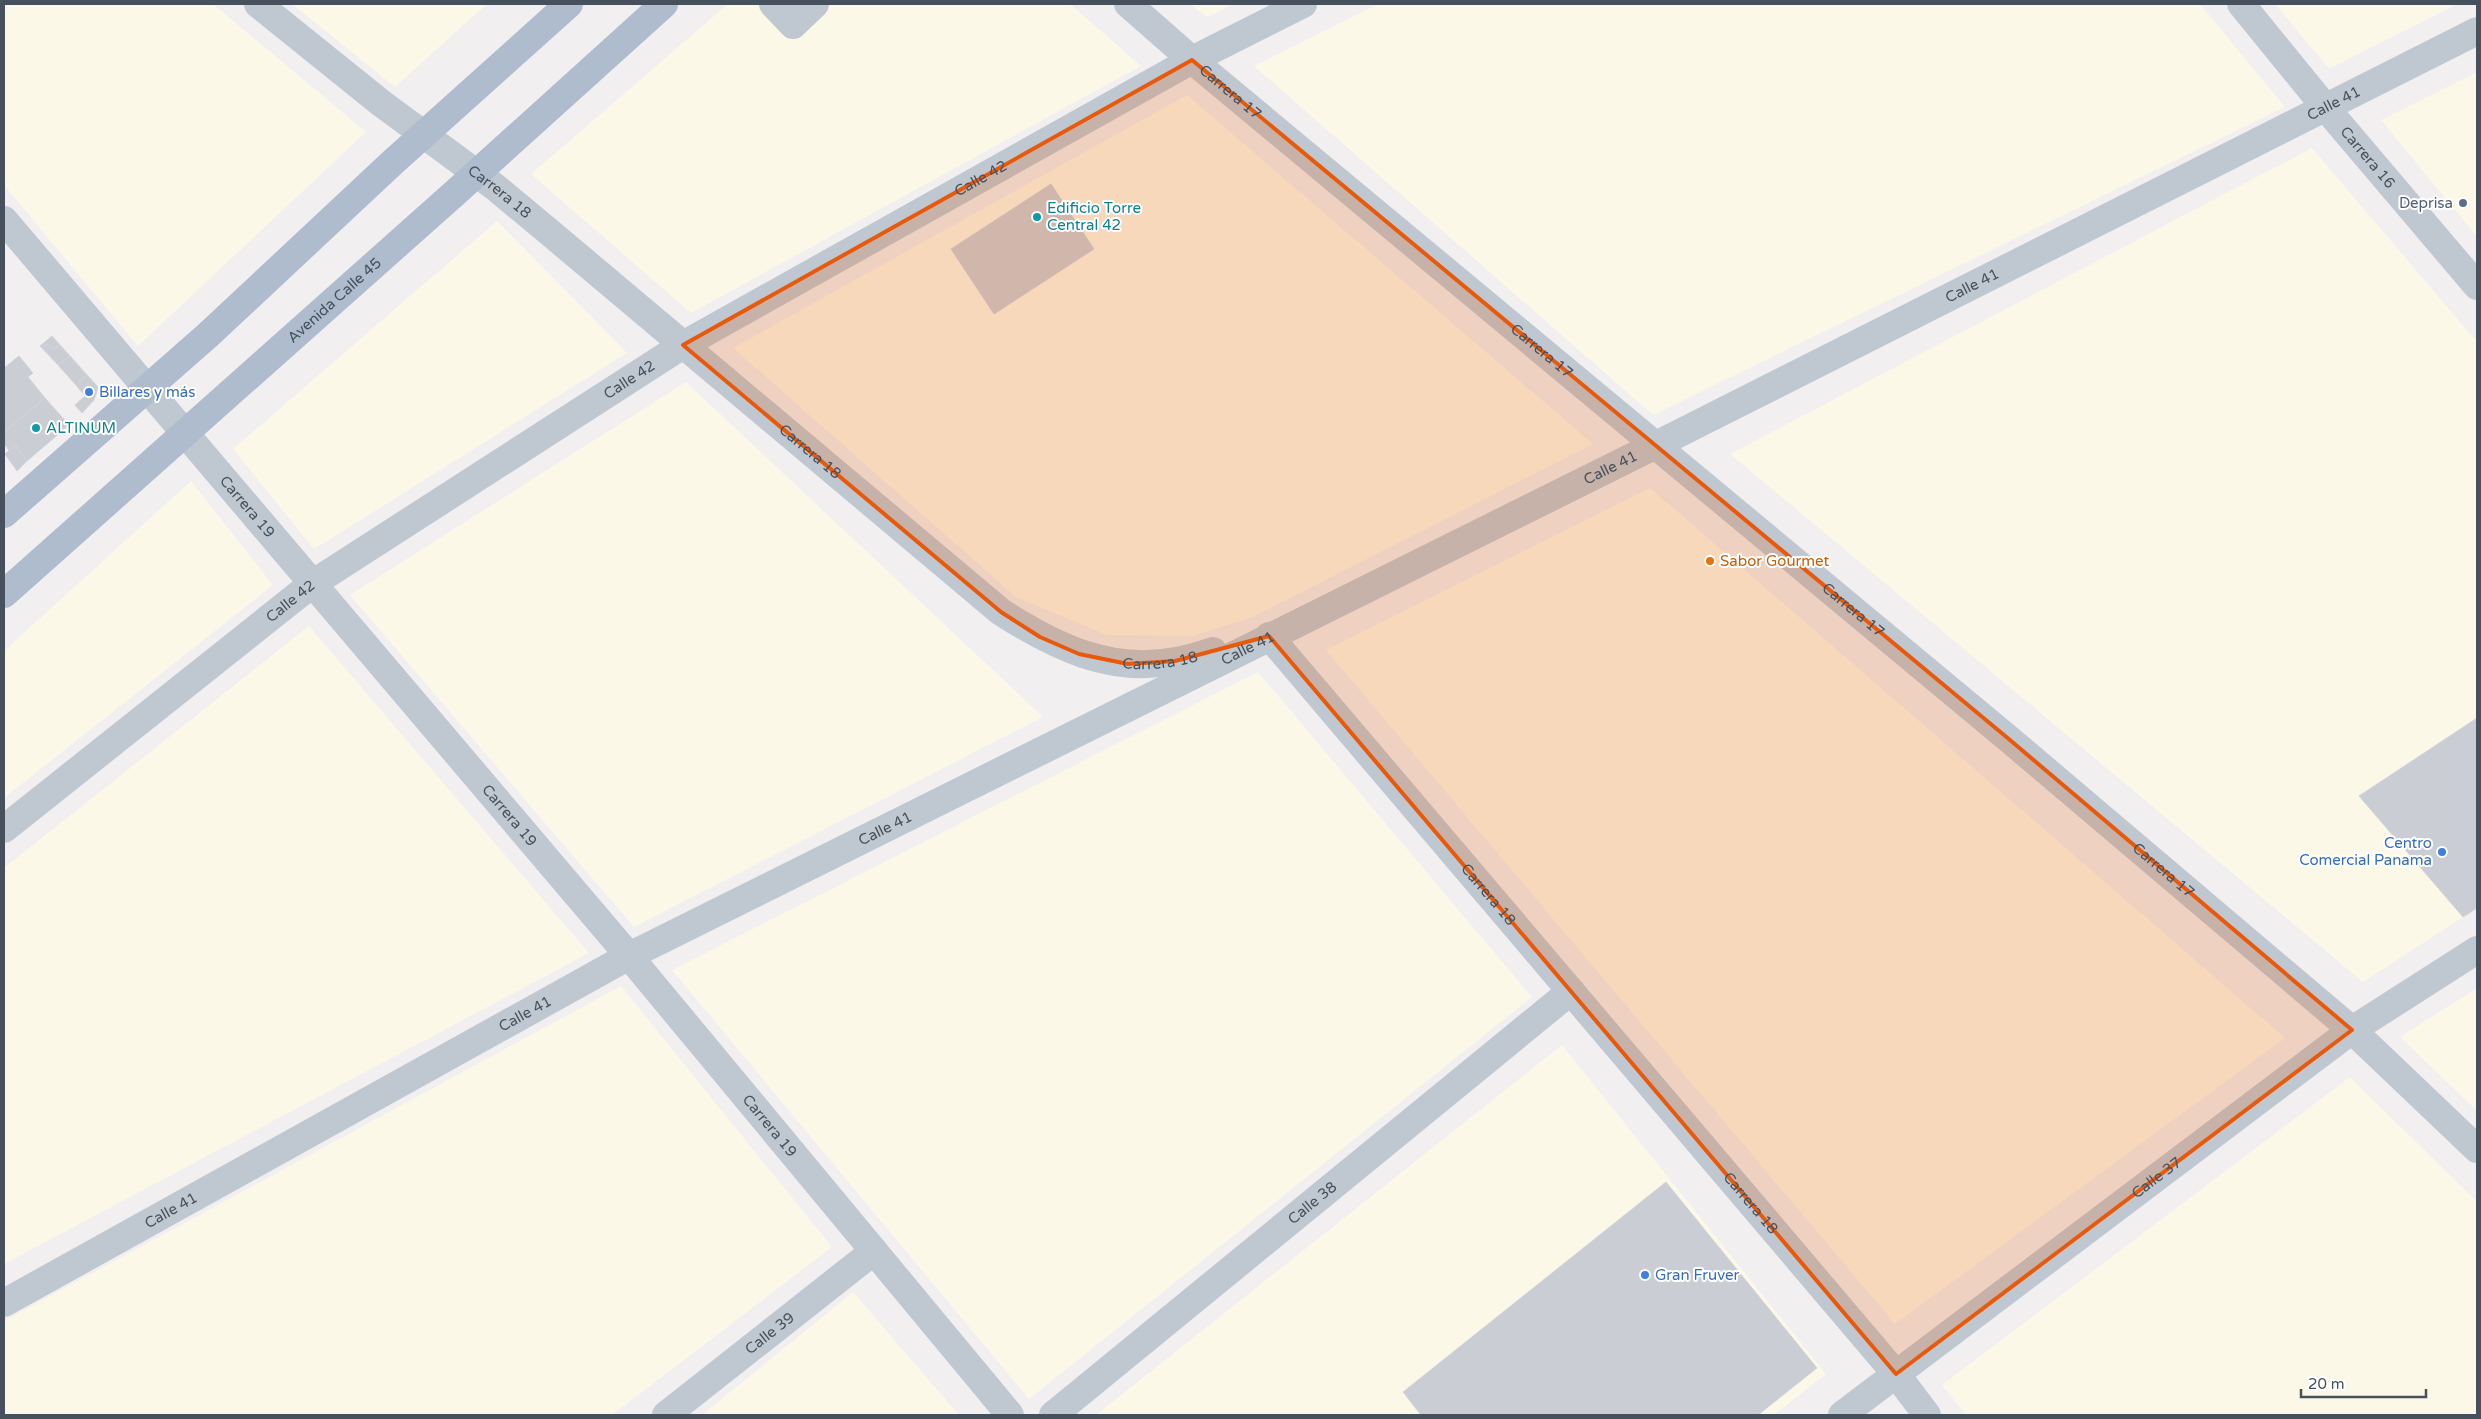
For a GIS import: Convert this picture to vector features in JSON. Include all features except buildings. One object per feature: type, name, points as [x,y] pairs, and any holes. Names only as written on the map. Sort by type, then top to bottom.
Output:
[{"type":"main road","points":[[4,514],[146,389],[424,134],[570,4]]},
{"type":"main road","name":"Avenida Calle 45","points":[[4,594],[664,4]]},
{"type":"street","name":"Carrera 18","points":[[258,4],[476,174],[683,345],[1000,612],[1040,637],[1079,654],[1128,664],[1175,661],[1269,636],[1896,1374],[1927,1415]]},
{"type":"street","points":[[773,4],[793,24],[815,4]]},
{"type":"street","name":"Carrera 17","points":[[1128,4],[1192,60],[2010,740],[2352,1030],[2477,1149]]},
{"type":"street","name":"Calle 42","points":[[4,829],[312,584],[683,345],[1192,60],[1304,4]]},
{"type":"street","name":"Carrera 16","points":[[2241,4],[2325,107],[2477,286]]},
{"type":"street","name":"Calle 41","points":[[4,1302],[629,956],[1656,445],[2477,31]]},
{"type":"street","name":"Carrera 19","points":[[4,220],[629,956],[1010,1415]]},
{"type":"street","name":"Calle 37","points":[[1842,1415],[2352,1030],[2477,950]]},
{"type":"street","name":"Calle 38","points":[[1053,1415],[1571,991]]},
{"type":"street","name":"Calle 39","points":[[666,1415],[874,1252]]},
{"type":"highlighted area","points":[[1192,60],[2010,740],[2352,1030],[1896,1374],[1269,636],[1175,661],[1128,664],[1079,654],[1040,637],[1001,612],[683,345]]},
{"type":"shaded area","points":[[4,4],[213,4],[366,132],[138,346],[4,185]]},
{"type":"shaded area","points":[[292,4],[487,4],[395,87]]},
{"type":"shaded area","points":[[728,4],[1070,4],[1141,66],[691,313],[531,174]]},
{"type":"shaded area","points":[[1190,4],[1234,4],[1207,17]]},
{"type":"shaded area","points":[[1378,4],[2200,4],[2285,107],[1653,415],[1254,66]]},
{"type":"shaded area","points":[[2275,4],[2457,4],[2329,69]]},
{"type":"shaded area","points":[[2477,72],[2477,237],[2381,120]]},
{"type":"shaded area","points":[[1187,95],[1593,444],[1253,617],[1192,636],[1107,635],[1016,597],[733,348]]},
{"type":"shaded area","points":[[2312,148],[2477,342],[2477,908],[2363,982],[1730,454]]},
{"type":"shaded area","points":[[497,221],[627,353],[314,549],[233,449]]},
{"type":"shaded area","points":[[686,382],[1043,717],[634,927],[350,595]]},
{"type":"shaded area","points":[[191,481],[273,585],[4,798],[4,651]]},
{"type":"shaded area","points":[[1650,488],[2285,1038],[1895,1324],[1326,650]]},
{"type":"shaded area","points":[[309,626],[589,953],[4,1264],[4,868]]},
{"type":"shaded area","points":[[1258,672],[1532,997],[1029,1399],[672,970]]},
{"type":"shaded area","points":[[621,986],[832,1247],[612,1415],[4,1415],[4,1321]]},
{"type":"shaded area","points":[[2477,988],[2477,1111],[2400,1037]]},
{"type":"shaded area","points":[[1562,1045],[1826,1374],[1774,1415],[1096,1415]]},
{"type":"shaded area","points":[[2350,1077],[2477,1202],[2477,1415],[1966,1415],[1942,1385]]},
{"type":"shaded area","points":[[853,1292],[959,1415],[702,1415]]},
{"type":"place","name":"Deprisa","points":[[2463,203]]},
{"type":"place","name":"Edificio Torre Central 42","points":[[1037,217]]},
{"type":"place","name":"Billares y más","points":[[89,392]]},
{"type":"place","name":"ALTINUM","points":[[36,428]]},
{"type":"place","name":"Sabor Gourmet","points":[[1710,561]]},
{"type":"place","name":"Centro Comercial Panama","points":[[2442,852]]},
{"type":"place","name":"Gran Fruver","points":[[1645,1275]]}]
